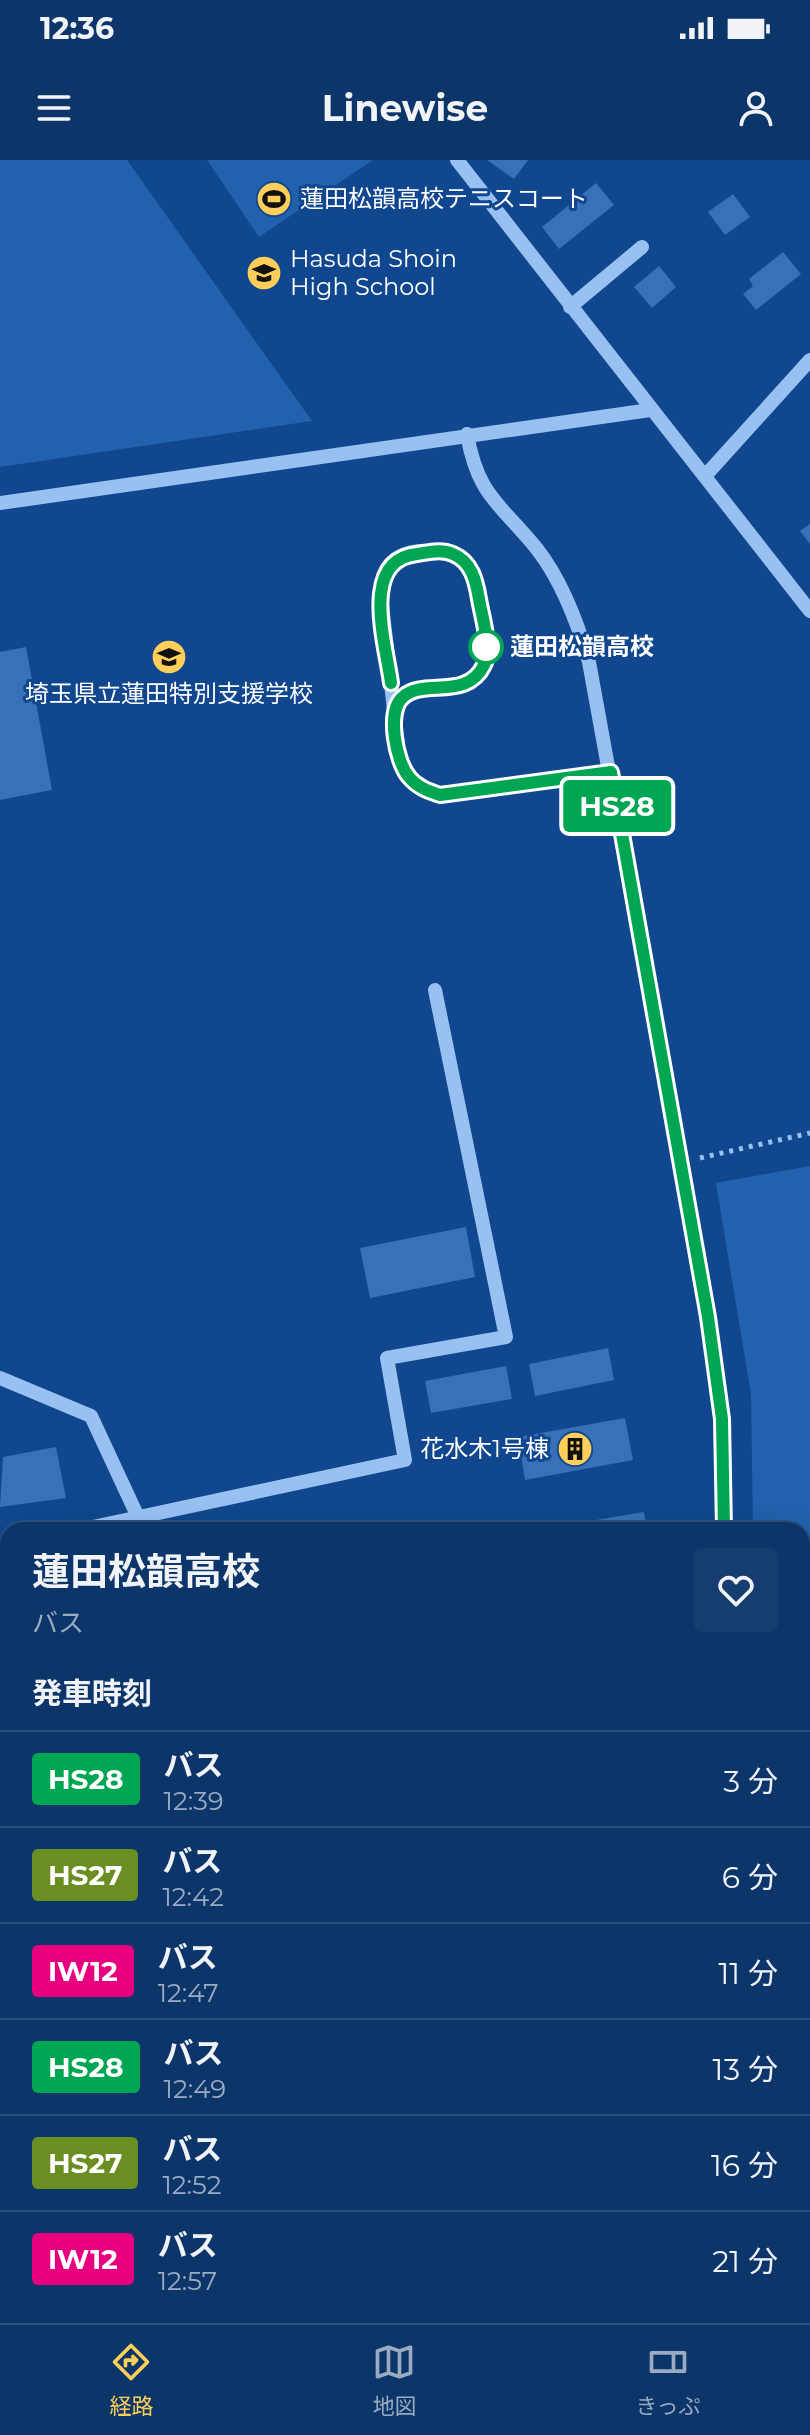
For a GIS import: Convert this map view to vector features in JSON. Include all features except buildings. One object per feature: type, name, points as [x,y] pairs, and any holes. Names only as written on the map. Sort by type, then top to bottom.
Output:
[{"type":"street","points":[[457,160],[810,611]]},
{"type":"street","points":[[570,307],[642,247]]},
{"type":"street","points":[[705,476],[810,360]]},
{"type":"street","points":[[0,503],[650,410]]},
{"type":"street","points":[[467,434],[473,469],[486,492],[539,551],[580,631],[611,772],[708,1317],[722,1419],[724,1522]]},
{"type":"street","points":[[394,712],[401,698],[409,693],[459,686],[472,680],[485,665],[486,649],[476,580],[469,566],[443,551],[404,555],[392,562],[382,577],[381,596],[394,712],[399,754],[407,775],[421,789],[440,795],[611,772]]},
{"type":"street","points":[[150,1522],[405,1460],[387,1358],[506,1337],[435,990]]},
{"type":"street","points":[[0,1378],[91,1416],[141,1522]]},
{"type":"path","points":[[680,1162],[810,1133]]},
{"type":"shaded area","points":[[0,160],[127,160],[312,421],[0,467]]},
{"type":"shaded area","name":"蓮田松韻高校テニスコート","points":[[207,160],[373,160],[259,237]]},
{"type":"shaded area","points":[[810,1166],[810,1522],[753,1522],[751,1395],[716,1183]]},
{"type":"bus line","name":"HS28","points":[[391,683],[381,596],[382,577],[392,562],[404,555],[443,551],[457,556],[469,566],[476,580],[486,649],[485,665],[472,680],[459,686],[409,693],[401,698],[394,712],[399,754],[407,775],[421,789],[440,795],[611,772],[708,1317],[722,1419],[724,1522]]},
{"type":"place","name":"蓮田松韻高校テニスコート","points":[[274,199]]},
{"type":"place","name":"Hasuda Shoin High School","points":[[264,273]]},
{"type":"place","name":"蓮田松韻高校","points":[[486,647]]},
{"type":"place","name":"埼玉県立蓮田特別支援学校","points":[[169,657]]},
{"type":"place","name":"花水木1号棟","points":[[575,1449]]}]
